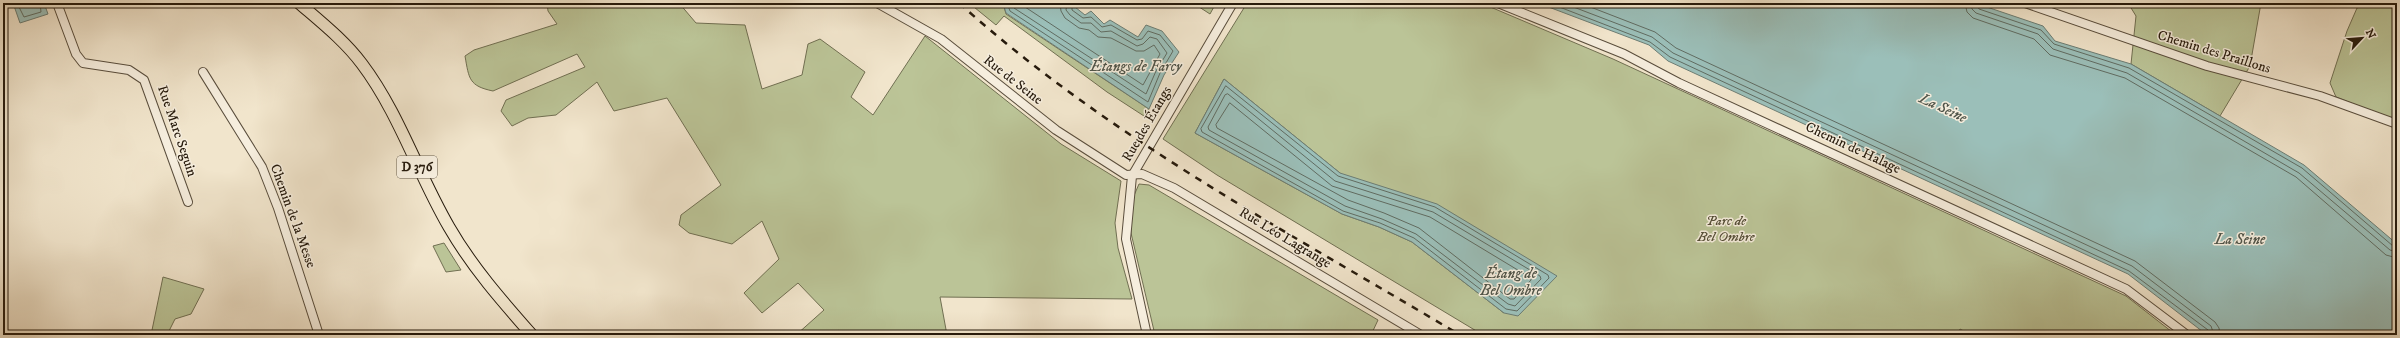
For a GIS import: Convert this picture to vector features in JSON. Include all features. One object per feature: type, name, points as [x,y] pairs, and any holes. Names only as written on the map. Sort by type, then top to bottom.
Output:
[{"type":"main road","name":"D 376","points":[[299,3],[346,46],[362,64],[385,100],[424,182],[449,228],[479,271],[532,335]]},
{"type":"street","name":"Rue Marc Seguin","points":[[57,3],[78,59],[89,66],[130,70],[144,80],[188,202]]},
{"type":"street","name":"Rue de Seine","points":[[877,3],[941,39],[1056,130],[1126,175],[1132,176]]},
{"type":"street","name":"Rue des Étangs","points":[[1132,176],[1233,3]]},
{"type":"street","name":"Chemin de Halage","points":[[1498,3],[1624,54],[1679,83],[2126,289],[2187,335]]},
{"type":"street","name":"Chemin des Praillons","points":[[2025,3],[2207,66],[2320,96],[2397,124]]},
{"type":"street","name":"Chemin de la Messe","points":[[203,72],[262,167],[278,208],[319,335]]},
{"type":"street","name":"Rue Léo Lagrange","points":[[1132,176],[1142,174],[1151,177],[1206,206],[1421,335]]},
{"type":"street","points":[[1132,176],[1126,239],[1147,335]]},
{"type":"green space","points":[[547,3],[679,3],[696,23],[745,25],[762,89],[802,75],[808,44],[820,39],[865,72],[851,97],[873,115],[925,36],[1061,144],[1121,181],[1115,223],[1118,248],[1132,299],[940,297],[947,335],[842,335],[839,330],[833,335],[796,335],[824,310],[798,283],[762,313],[744,293],[779,259],[762,221],[732,244],[689,233],[679,225],[681,215],[721,185],[667,98],[614,111],[597,82],[556,115],[528,118],[512,126],[501,111],[506,100],[585,67],[577,54],[493,91],[479,87],[469,76],[465,56],[474,50],[557,24],[548,11]]},
{"type":"green space","points":[[969,3],[1003,3],[1006,14],[1149,109],[1144,116],[1107,92],[1004,16],[996,25]]},
{"type":"green space","points":[[1193,3],[1216,3],[1210,14]]},
{"type":"green space","name":"Parc de Bel Ombre","points":[[1247,3],[1481,3],[1613,59],[2126,296],[2176,335],[1971,335],[1960,329],[1957,335],[1483,335],[1217,175],[1163,139]],"holes":[[[1224,79],[1340,173],[1504,313],[1412,242],[1379,227],[1342,214],[1195,133]]]},
{"type":"green space","points":[[2128,3],[2261,3],[2250,66],[2220,116],[2131,64],[2136,16]]},
{"type":"green space","points":[[2368,3],[2397,3],[2397,121],[2336,97],[2330,83],[2347,31],[2357,8]]},
{"type":"green space","points":[[1139,184],[1149,185],[1378,320],[1371,335],[1155,335],[1131,233],[1132,200]]},
{"type":"green space","points":[[444,243],[461,270],[446,272],[433,246]]},
{"type":"green space","points":[[163,277],[204,289],[191,314],[175,319],[167,335],[151,335]]},
{"type":"water","points":[[13,3],[44,3],[48,14],[20,23]]},
{"type":"water","name":"Étangs de Farcy","points":[[1003,3],[1076,3],[1075,7],[1085,15],[1091,11],[1104,24],[1110,20],[1138,37],[1146,25],[1162,31],[1179,52],[1164,75],[1149,109],[1006,13]]},
{"type":"water","name":"La Seine","points":[[1538,3],[1975,3],[2043,26],[2055,41],[2131,64],[2304,165],[2397,244],[2397,335],[2207,335],[2128,274],[1668,61],[1649,45]]},
{"type":"water","name":"Étang de Bel Ombre","points":[[1224,79],[1340,173],[1437,204],[1557,276],[1518,316],[1504,313],[1412,242],[1379,227],[1342,214],[1195,133]]},
{"type":"railway","points":[[959,3],[1016,52],[1076,97],[1138,140],[1265,220],[1460,335]]}]
